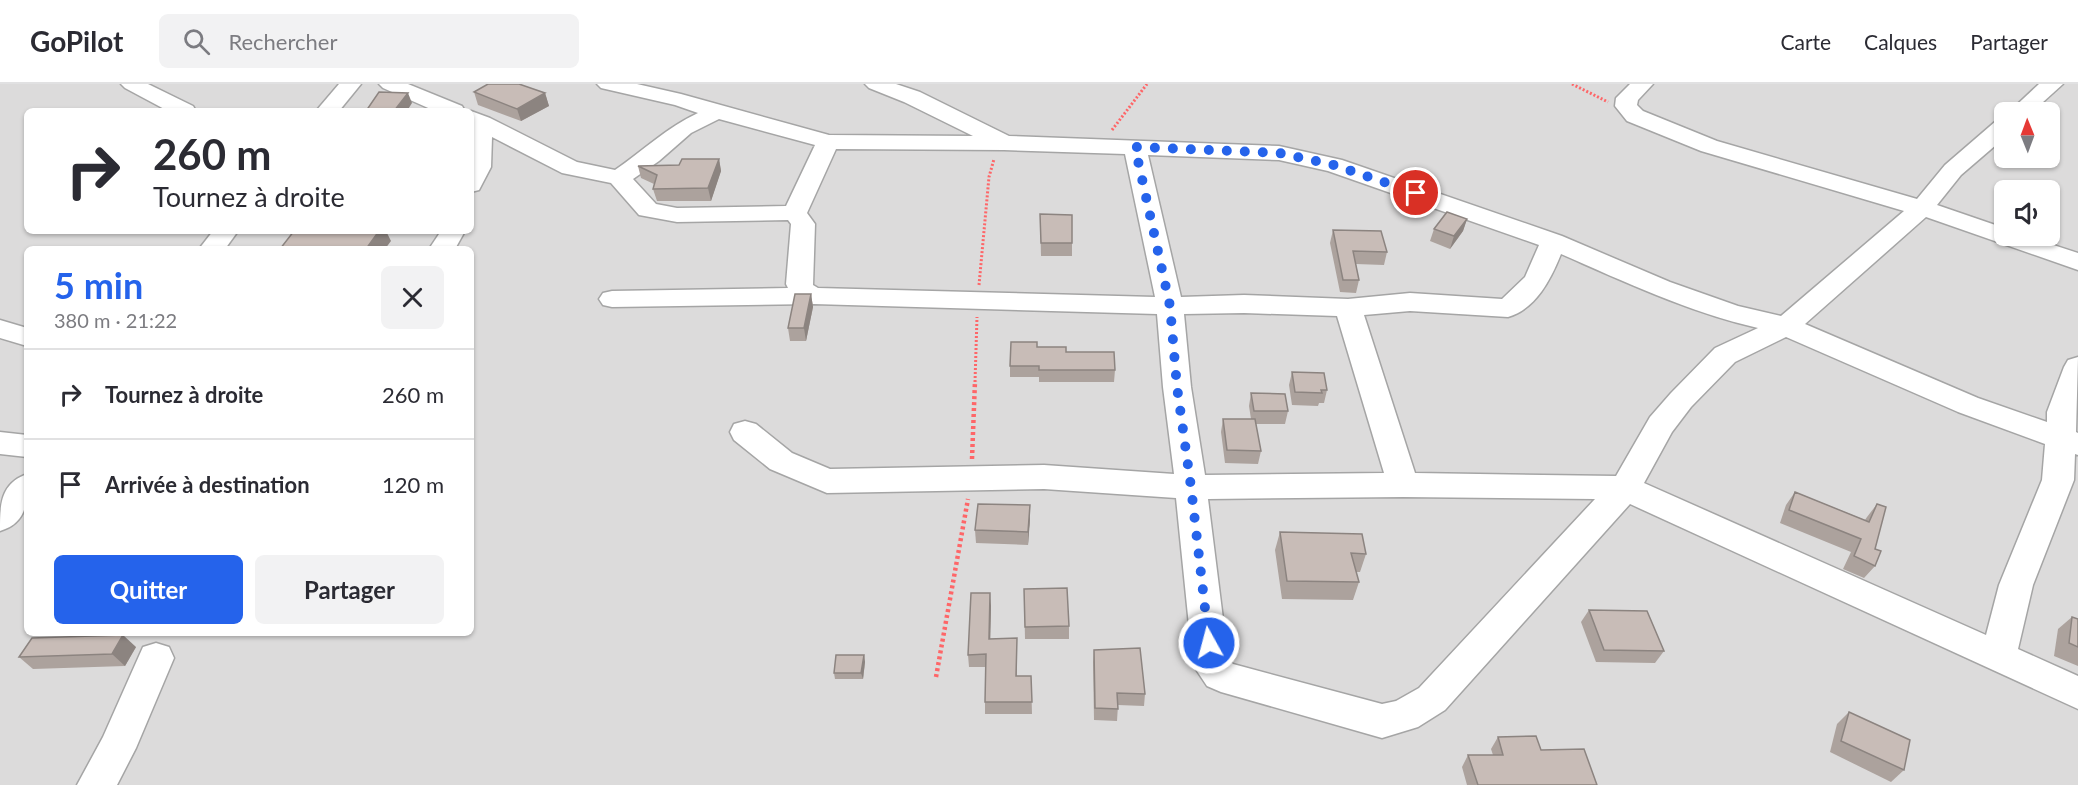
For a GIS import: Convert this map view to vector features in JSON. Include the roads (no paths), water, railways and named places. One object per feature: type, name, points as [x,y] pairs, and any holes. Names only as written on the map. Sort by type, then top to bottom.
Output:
[{"type":"street","points":[[132,84],[179,108]]},
{"type":"street","points":[[330,108],[350,84]]},
{"type":"street","points":[[390,84],[447,108]]},
{"type":"street","points":[[608,84],[683,92],[717,112],[828,142],[1004,143],[1279,153],[1334,165],[1553,241],[1661,288],[1731,313],[1786,326],[1968,405],[2070,441]]},
{"type":"street","points":[[876,84],[912,96],[1004,143]]},
{"type":"street","points":[[1642,84],[1627,98],[1626,106],[1635,116],[1709,146],[1923,208],[2078,262]]},
{"type":"street","points":[[2031,102],[2052,84]]},
{"type":"street","points":[[619,178],[651,156],[683,128],[717,112]]},
{"type":"street","points":[[476,121],[570,168],[619,178],[648,210],[677,215],[795,213]]},
{"type":"street","points":[[474,178],[479,167],[476,121]]},
{"type":"street","points":[[1135,147],[1170,306],[1177,387],[1211,665],[1220,675],[1234,681],[1382,721],[1405,715],[1432,699],[1625,489],[1661,425],[1681,400],[1725,355],[1786,326],[1923,208],[1953,170],[1994,135]]},
{"type":"street","points":[[795,213],[828,142]]},
{"type":"street","points":[[795,213],[803,224],[799,284],[803,291],[814,296]]},
{"type":"street","points":[[214,246],[224,234]]},
{"type":"street","points":[[612,299],[814,296],[1170,306],[1244,304],[1348,308],[1410,302],[1508,308],[1529,292],[1540,273],[1553,241]]},
{"type":"street","points":[[1348,308],[1403,485]]},
{"type":"street","points":[[0,329],[24,336]]},
{"type":"street","points":[[1998,657],[2016,585],[2058,480],[2070,441],[2062,412],[2078,367]]},
{"type":"street","points":[[745,432],[781,461],[827,482],[1044,477],[1191,487],[1403,485],[1625,489],[2078,693]]},
{"type":"street","points":[[0,443],[24,446]]},
{"type":"street","points":[[0,519],[24,490]]},
{"type":"street","points":[[96,785],[117,748],[156,658]]}]
